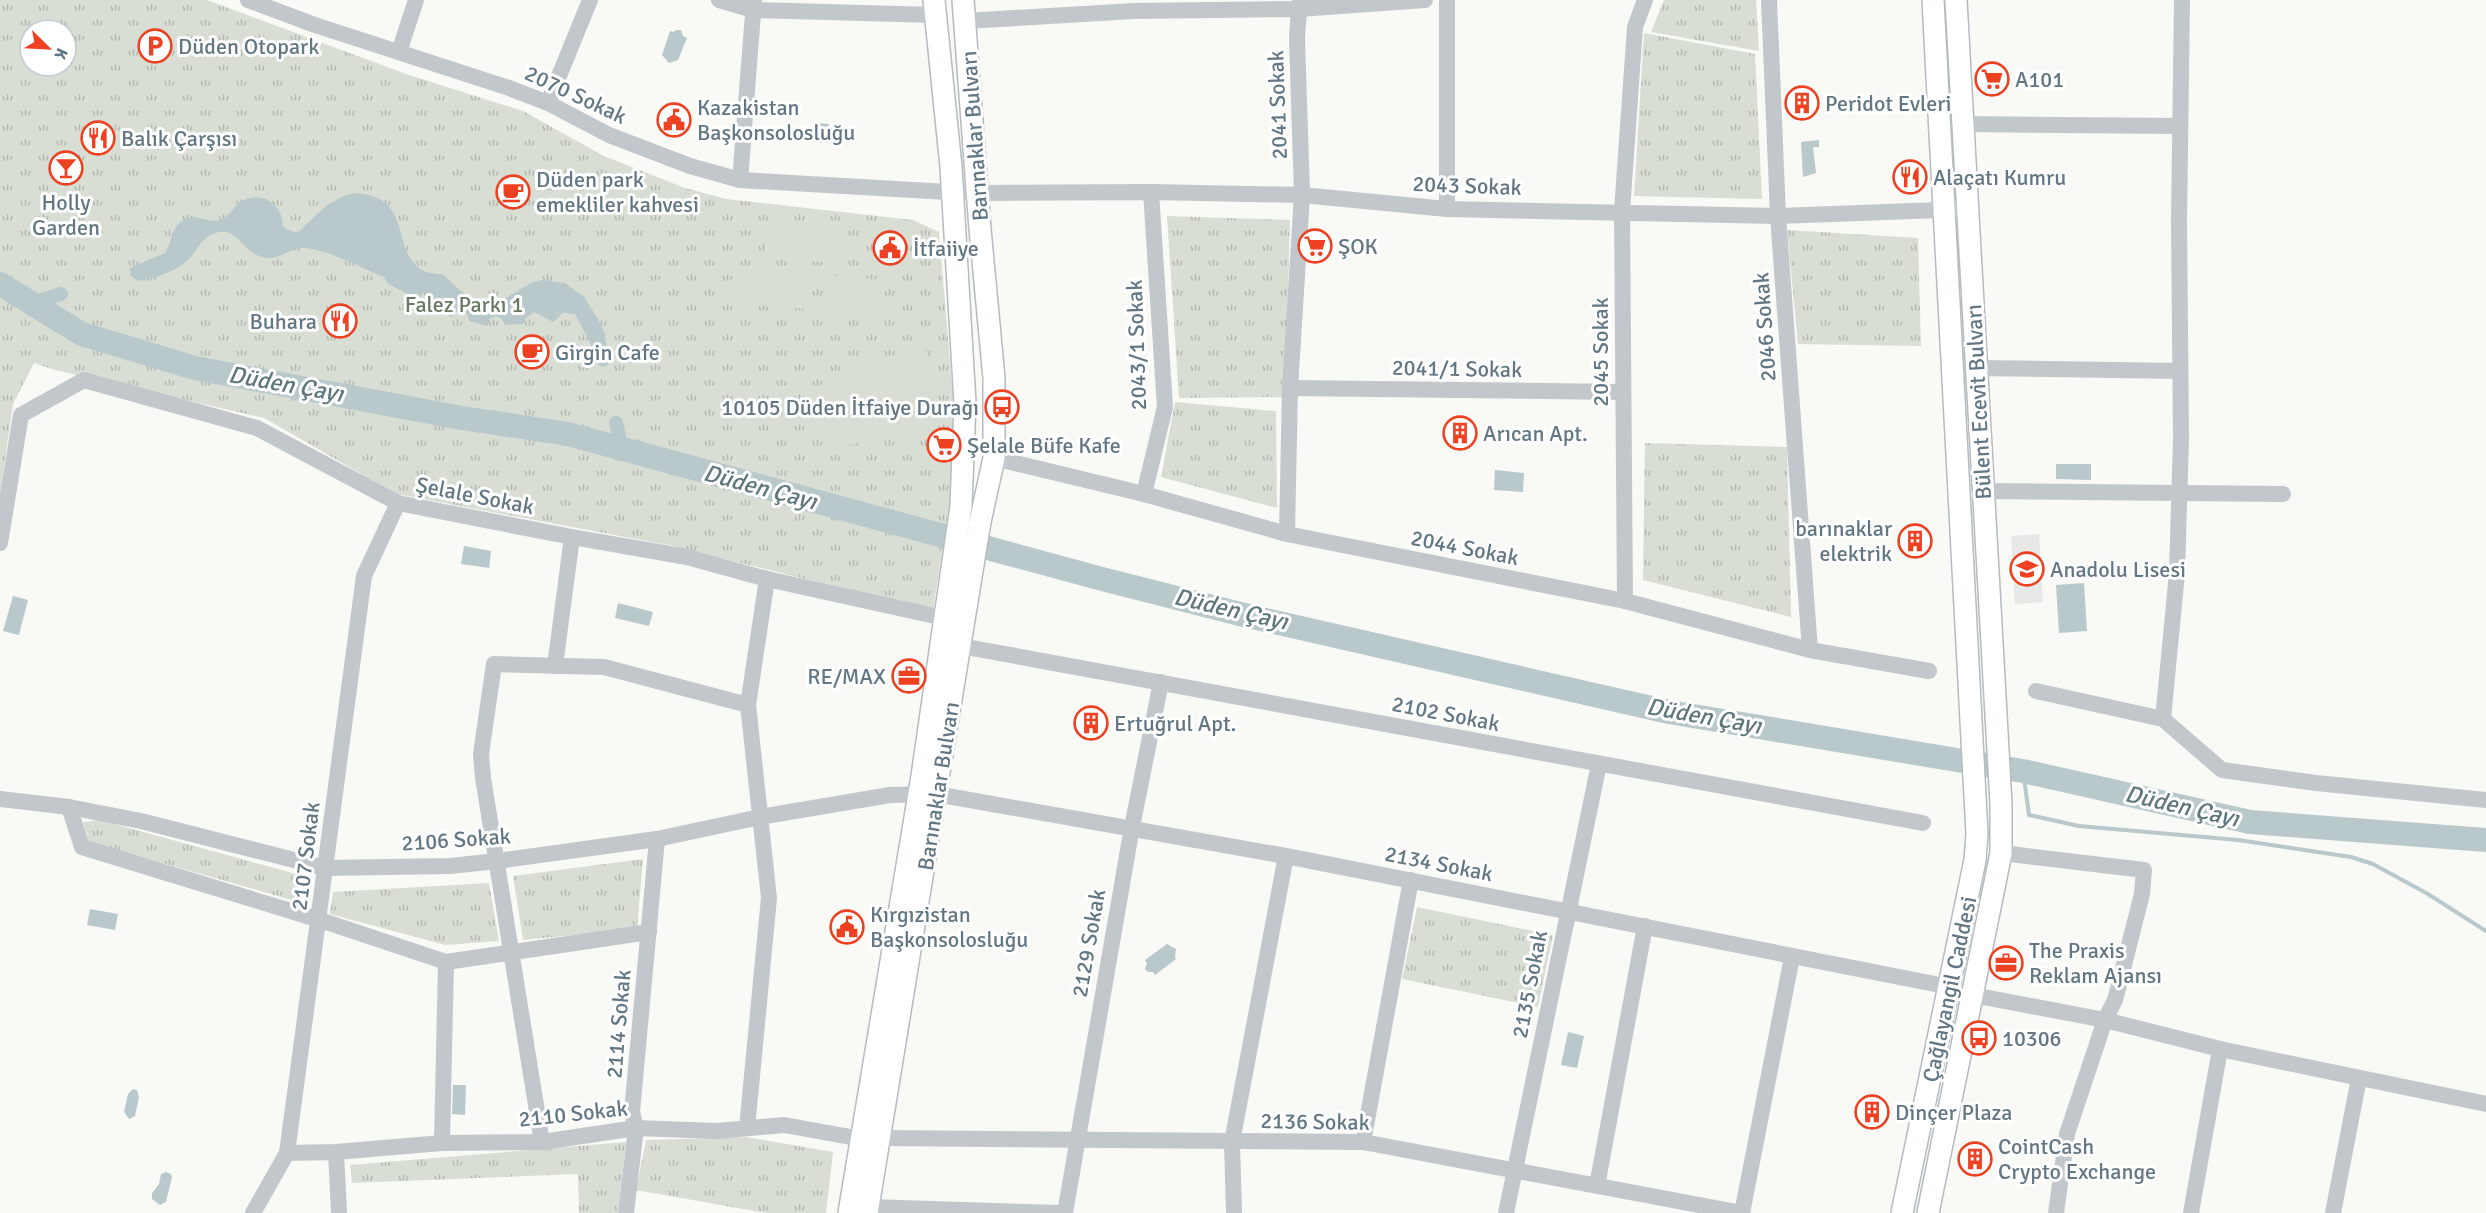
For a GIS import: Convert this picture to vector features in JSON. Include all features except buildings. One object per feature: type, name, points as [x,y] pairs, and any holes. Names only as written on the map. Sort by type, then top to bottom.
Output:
[{"type":"main road","name":"Bülent Ecevit Bulvarı","points":[[1933,0],[1976,799]]},
{"type":"main road","name":"Bülent Ecevit Bulvarı","points":[[1956,0],[2001,804]]},
{"type":"main road","name":"Barınaklar Bulvarı","points":[[935,7],[994,378],[994,458],[980,522],[962,569]]},
{"type":"main road","name":"Barınaklar Bulvarı","points":[[862,1211],[871,1139],[927,793],[961,646],[962,569],[959,518],[965,403],[964,10]]},
{"type":"main road","points":[[927,793],[944,618],[962,569]]},
{"type":"main road","name":"Çağlayangil Caddesi","points":[[1902,1213],[1975,860],[1976,799]]},
{"type":"main road","name":"Çağlayangil Caddesi","points":[[1928,1213],[2001,854],[2001,804]]},
{"type":"street","name":"2070 Sokak","points":[[248,0],[548,103],[609,135],[690,166],[740,180],[965,193]]},
{"type":"street","points":[[399,52],[416,0]]},
{"type":"street","points":[[548,103],[590,0]]},
{"type":"street","points":[[719,0],[753,5],[935,7]]},
{"type":"street","points":[[964,10],[1425,0]]},
{"type":"street","points":[[1447,209],[1448,0]]},
{"type":"street","name":"2045 Sokak","points":[[1625,601],[1622,211],[1635,27],[1645,0]]},
{"type":"street","name":"2046 Sokak","points":[[1769,0],[1779,216],[1810,650]]},
{"type":"street","points":[[2163,719],[2177,573],[2180,491],[2181,0]]},
{"type":"street","name":"2041 Sokak","points":[[1287,534],[1290,388],[1302,195],[1297,38],[1299,4]]},
{"type":"street","points":[[740,180],[753,5]]},
{"type":"street","points":[[1963,124],[2180,126]]},
{"type":"street","name":"2043 Sokak","points":[[965,193],[1150,192],[1302,195],[1447,209],[1779,216],[1967,209]]},
{"type":"street","name":"2043/1 Sokak","points":[[1144,494],[1165,407],[1150,192]]},
{"type":"street","points":[[1976,368],[2180,372]]},
{"type":"street","name":"Şelale Sokak","points":[[0,543],[21,415],[84,380],[257,428],[398,502],[572,537],[687,557],[767,579],[944,618]]},
{"type":"street","name":"2041/1 Sokak","points":[[1290,388],[1623,392]]},
{"type":"street","name":"2044 Sokak","points":[[994,458],[1144,494],[1287,534],[1625,601],[1810,650],[1929,671]]},
{"type":"street","points":[[1983,491],[2180,491],[2283,494]]},
{"type":"street","name":"2107 Sokak","points":[[253,1213],[287,1153],[320,920],[364,576],[398,502]]},
{"type":"street","points":[[555,666],[572,537]]},
{"type":"street","points":[[747,1128],[770,898],[748,705],[767,579]]},
{"type":"street","name":"2102 Sokak","points":[[961,646],[1923,823]]},
{"type":"street","points":[[542,1142],[483,778],[481,754],[494,664],[604,667],[748,705]]},
{"type":"street","name":"2129 Sokak","points":[[1065,1213],[1132,827],[1161,682]]},
{"type":"street","points":[[2036,691],[2163,719],[2222,770],[2316,783],[2486,800]]},
{"type":"street","name":"2135 Sokak","points":[[1506,1213],[1599,764]]},
{"type":"street","name":"2106 Sokak","points":[[0,799],[69,807],[141,821],[326,868],[450,866],[497,861],[657,839],[760,817],[890,795],[927,793]]},
{"type":"street","name":"2134 Sokak","points":[[927,793],[1132,827],[1286,856],[1950,987]]},
{"type":"street","points":[[69,807],[82,847],[320,920],[446,962],[649,932]]},
{"type":"street","name":"2114 Sokak","points":[[626,1213],[636,1128],[632,1112],[657,839]]},
{"type":"street","points":[[2001,854],[2144,870],[2142,894],[2115,1000],[2105,1020],[2067,1134],[2055,1213]]},
{"type":"street","points":[[1234,1213],[1232,1142],[1286,856]]},
{"type":"street","points":[[1363,1142],[1411,880]]},
{"type":"street","points":[[1597,1186],[1645,926]]},
{"type":"street","points":[[1742,1213],[1792,957]]},
{"type":"street","points":[[442,1143],[446,962]]},
{"type":"street","points":[[1973,995],[2105,1020],[2220,1049],[2486,1104]]},
{"type":"street","points":[[2191,1213],[2220,1049]]},
{"type":"street","points":[[2333,1213],[2359,1078]]},
{"type":"street","name":"2110 Sokak","points":[[287,1153],[336,1152],[442,1143],[542,1142],[636,1128],[717,1131],[784,1125],[871,1139]]},
{"type":"street","name":"2136 Sokak","points":[[871,1139],[1363,1142],[1742,1213]]},
{"type":"street","points":[[336,1152],[339,1213]]},
{"type":"street","points":[[862,1211],[1059,1213]]},
{"type":"shaded area","points":[[681,30],[683,36],[687,38],[678,60],[669,63],[662,55],[670,31]]},
{"type":"shaded area","points":[[817,123],[829,124],[828,143],[816,143]]},
{"type":"shaded area","points":[[1819,140],[1819,147],[1813,147],[1816,173],[1803,177],[1801,142]]},
{"type":"shaded area","points":[[357,193],[375,197],[387,205],[395,215],[406,251],[412,261],[424,271],[444,275],[472,299],[494,305],[531,283],[542,280],[565,283],[584,297],[598,319],[605,334],[608,365],[603,367],[599,365],[575,314],[563,313],[553,322],[534,312],[526,318],[523,324],[505,325],[502,319],[496,316],[490,319],[487,326],[469,321],[468,315],[463,311],[456,312],[452,317],[431,308],[434,302],[429,294],[422,293],[416,299],[387,283],[384,277],[346,260],[307,248],[266,258],[253,253],[227,232],[209,236],[188,260],[171,271],[138,281],[130,275],[130,269],[134,266],[165,253],[178,224],[187,218],[197,217],[217,221],[227,216],[244,200],[255,197],[266,199],[276,206],[284,228],[297,233],[327,205],[346,195]]},
{"type":"shaded area","points":[[2056,464],[2091,464],[2091,480],[2056,479]]},
{"type":"shaded area","points":[[1495,470],[1524,473],[1523,492],[1494,490]]},
{"type":"shaded area","name":"Anadolu Lisesi","points":[[2039,534],[2043,602],[2015,604],[2011,536]]},
{"type":"shaded area","points":[[464,546],[491,551],[489,568],[461,564]]},
{"type":"shaded area","points":[[2084,583],[2087,631],[2059,633],[2056,585]]},
{"type":"shaded area","points":[[13,596],[28,600],[19,635],[3,631]]},
{"type":"shaded area","points":[[618,603],[653,612],[649,626],[615,618]]},
{"type":"shaded area","points":[[90,909],[118,914],[115,930],[87,925]]},
{"type":"shaded area","points":[[1167,944],[1176,949],[1176,959],[1155,975],[1153,972],[1148,972],[1145,969],[1147,963],[1145,960]]},
{"type":"shaded area","points":[[1568,1032],[1584,1036],[1577,1068],[1561,1065]]},
{"type":"shaded area","points":[[453,1085],[466,1085],[465,1115],[452,1114]]},
{"type":"shaded area","points":[[133,1089],[137,1090],[139,1097],[135,1116],[129,1119],[124,1112],[128,1094]]},
{"type":"shaded area","points":[[166,1172],[172,1177],[166,1202],[160,1205],[152,1199],[152,1193],[159,1184],[161,1174]]},
{"type":"green space","name":"Falez Parkı 1","points":[[0,0],[207,0],[406,74],[523,111],[604,156],[685,188],[726,199],[913,220],[939,232],[954,409],[951,492],[933,611],[673,546],[396,494],[264,418],[55,370],[34,363],[13,404],[0,495]]},
{"type":"green space","points":[[1664,0],[1756,0],[1759,51],[1651,32]]},
{"type":"green space","points":[[1644,33],[1755,54],[1762,199],[1634,196]]},
{"type":"green space","points":[[1167,216],[1290,220],[1285,397],[1179,398]]},
{"type":"green space","points":[[767,223],[848,229],[846,264],[765,258]]},
{"type":"green space","points":[[1787,230],[1918,238],[1921,346],[1798,344]]},
{"type":"green space","points":[[740,269],[810,274],[808,309],[737,304]]},
{"type":"green space","points":[[826,275],[886,280],[883,315],[823,310]]},
{"type":"green space","points":[[924,342],[933,394],[912,431],[832,449],[817,387]]},
{"type":"green space","points":[[1175,402],[1276,411],[1277,508],[1161,477]]},
{"type":"green space","points":[[1645,443],[1787,447],[1791,617],[1643,580]]},
{"type":"green space","points":[[100,820],[307,877],[302,903],[89,842],[83,822]]},
{"type":"green space","points":[[643,859],[637,929],[523,940],[513,876]]},
{"type":"green space","points":[[489,883],[499,941],[445,945],[330,914],[333,892]]},
{"type":"green space","points":[[1417,907],[1553,935],[1538,1007],[1402,979]]},
{"type":"green space","points":[[746,1137],[833,1152],[826,1213],[766,1213],[636,1190],[646,1140]]},
{"type":"green space","points":[[626,1142],[618,1213],[579,1213],[578,1174],[352,1183],[350,1165]]},
{"type":"waterway","name":"Düden Çayı","points":[[0,284],[82,334],[195,368],[462,418],[568,434],[1102,579],[1248,616],[1669,712],[2023,771],[2250,822],[2486,840]]},
{"type":"waterway","points":[[31,303],[61,294]]},
{"type":"waterway","points":[[616,423],[622,449]]},
{"type":"waterway","points":[[2023,771],[2029,815],[2079,826],[2238,840],[2351,857],[2373,864],[2428,894],[2486,931]]},
{"type":"place","name":"Düden Otopark","points":[[155,46]]},
{"type":"place","name":"A101","points":[[1992,79]]},
{"type":"place","name":"Peridot Evleri","points":[[1802,103]]},
{"type":"place","name":"Kazakistan Başkonsolosluğu","points":[[674,120]]},
{"type":"place","name":"Balık Çarşısı","points":[[98,138]]},
{"type":"place","name":"Holly Garden","points":[[66,168]]},
{"type":"place","name":"Alaçatı Kumru","points":[[1910,177]]},
{"type":"place","name":"Düden park emekliler kahvesi","points":[[513,192]]},
{"type":"place","name":"ŞOK","points":[[1315,246]]},
{"type":"place","name":"İtfaiiye","points":[[890,248]]},
{"type":"place","name":"Buhara","points":[[340,321]]},
{"type":"place","name":"Girgin Cafe","points":[[532,352]]},
{"type":"place","name":"10105 Düden İtfaiye Durağı","points":[[1002,407]]},
{"type":"place","name":"Arıcan Apt.","points":[[1460,433]]},
{"type":"place","name":"Şelale Büfe Kafe","points":[[944,445]]},
{"type":"place","name":"barınaklar elektrik","points":[[1915,541]]},
{"type":"place","name":"Anadolu Lisesi","points":[[2027,569]]},
{"type":"place","name":"RE/MAX","points":[[909,676]]},
{"type":"place","name":"Ertuğrul Apt.","points":[[1091,723]]},
{"type":"place","name":"Kırgızistan Başkonsolosluğu","points":[[847,927]]},
{"type":"place","name":"The Praxis Reklam Ajansı","points":[[2006,963]]},
{"type":"place","name":"10306","points":[[1979,1038]]},
{"type":"place","name":"Dinçer Plaza","points":[[1872,1112]]},
{"type":"place","name":"CointCash Crypto Exchange","points":[[1975,1159]]}]
